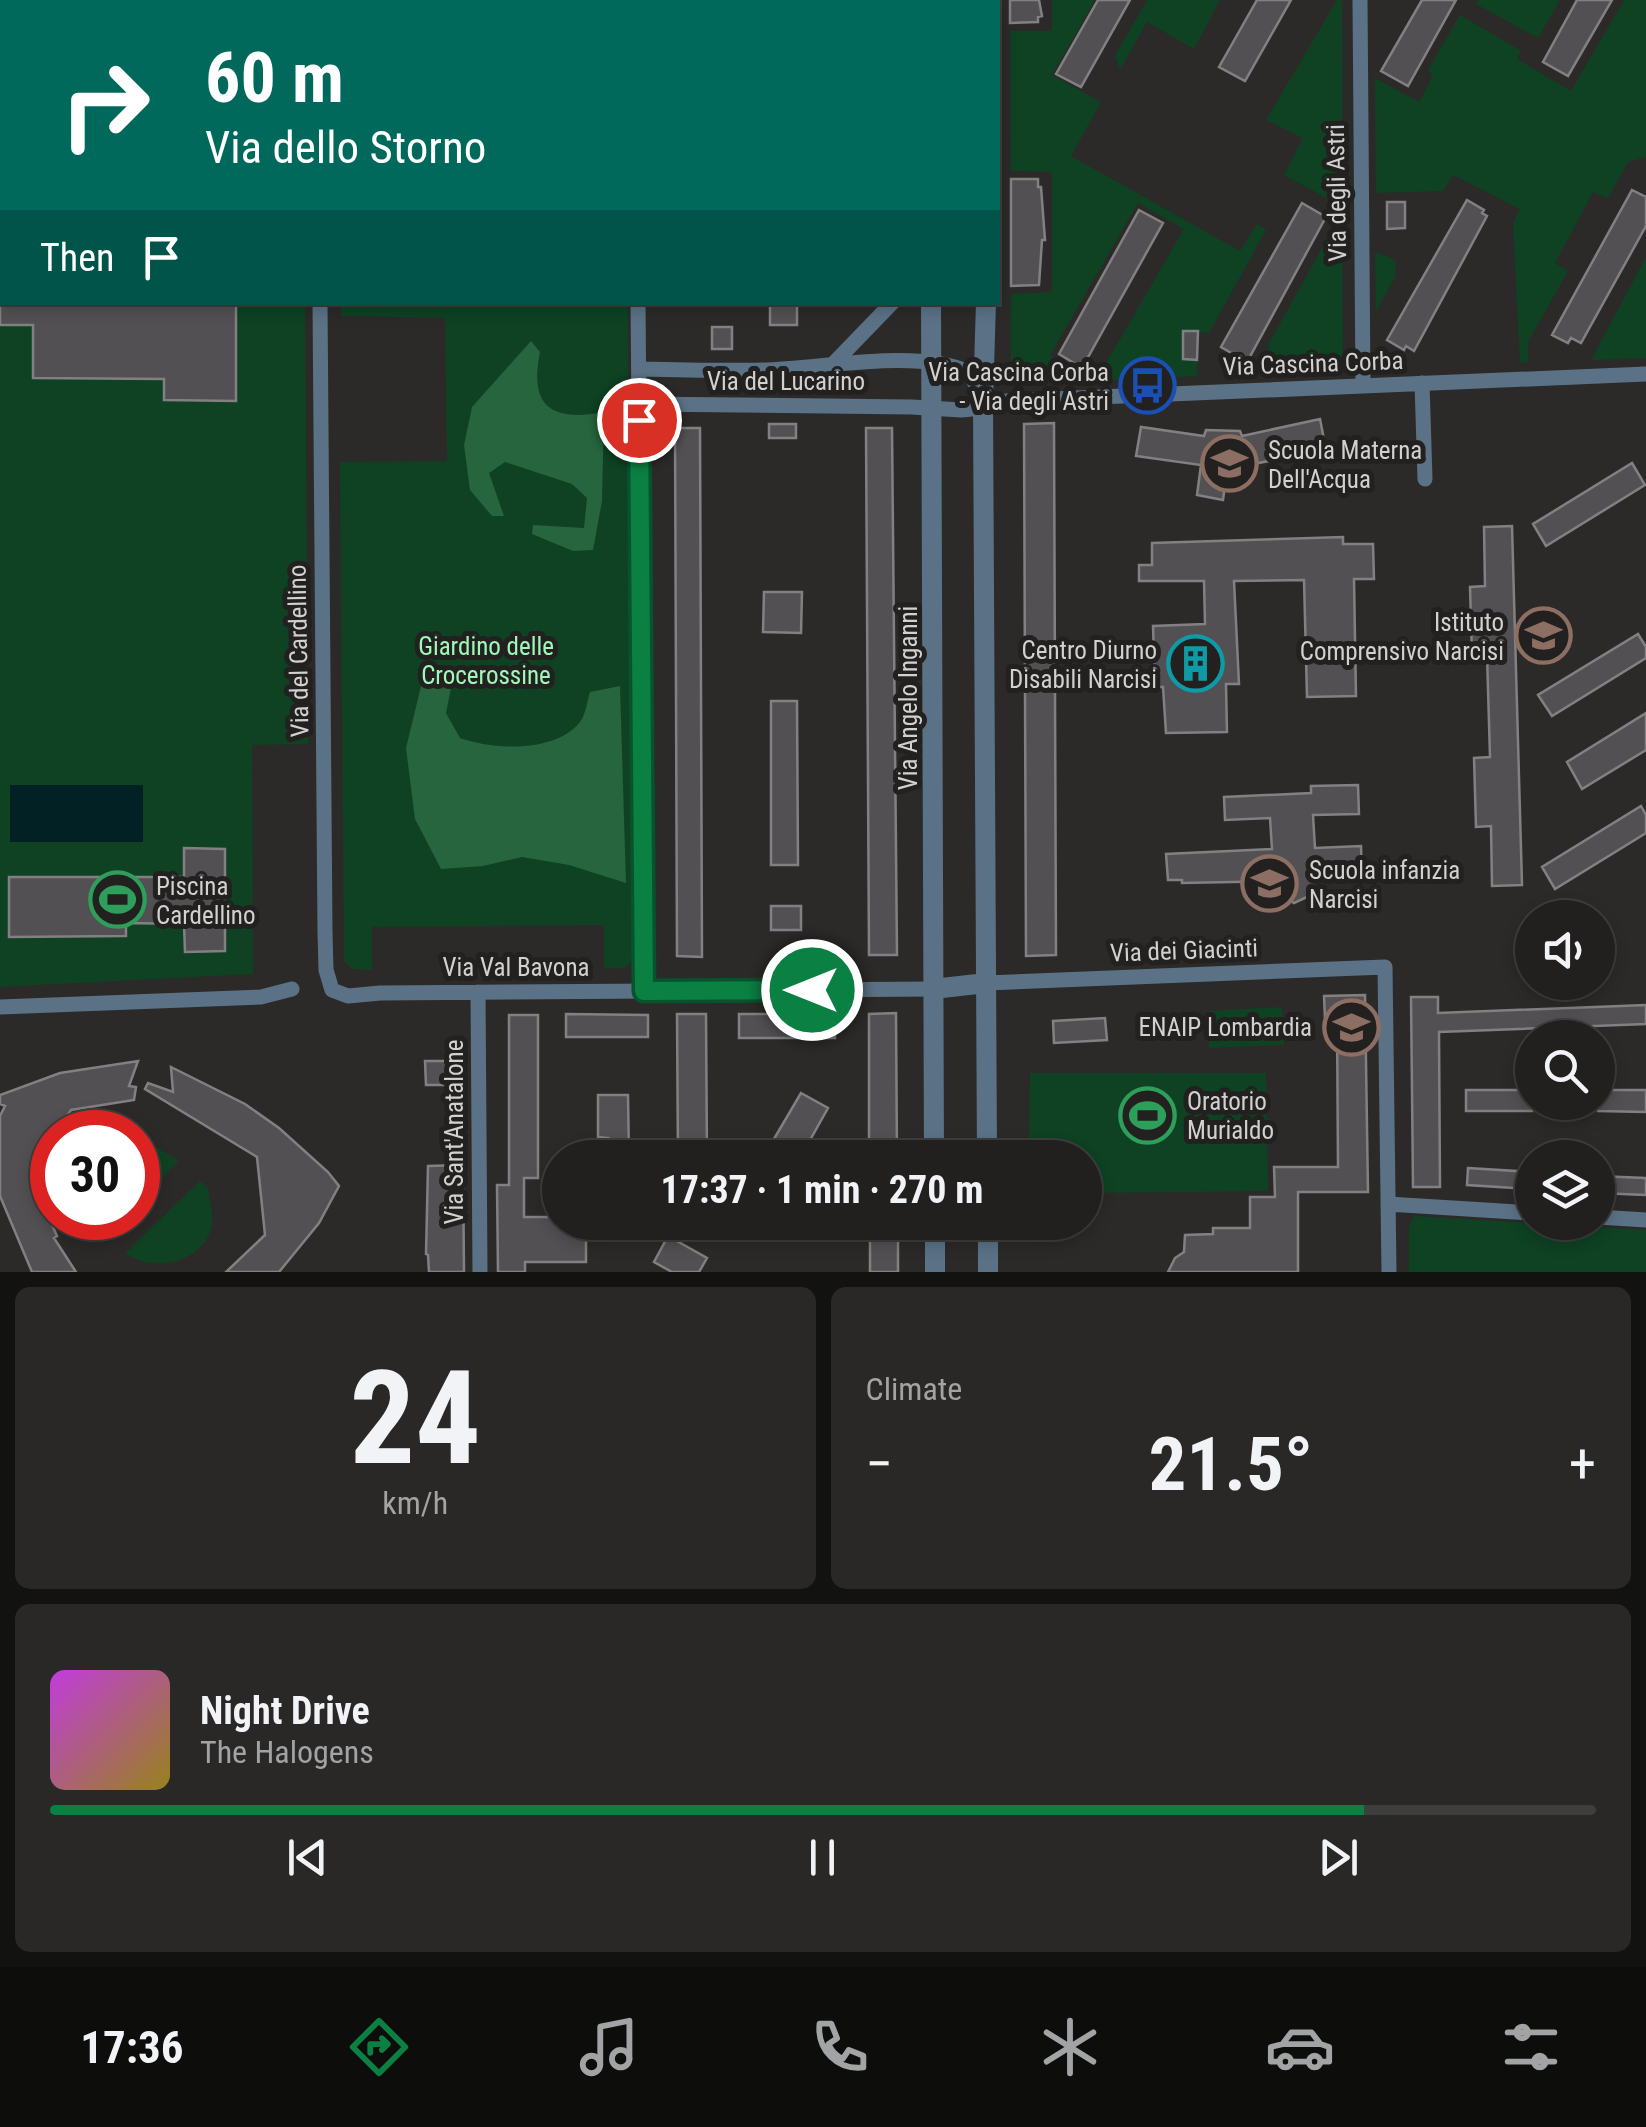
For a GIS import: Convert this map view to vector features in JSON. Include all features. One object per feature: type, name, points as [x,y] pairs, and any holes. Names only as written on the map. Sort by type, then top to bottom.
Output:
[{"type":"street","name":"Via degli Astri","points":[[1360,0],[1363,386]]},
{"type":"street","name":"Via del Cardellino","points":[[320,305],[325,932],[329,984],[340,994]]},
{"type":"street","points":[[638,305],[644,991]]},
{"type":"street","name":"Via del Lucarino","points":[[834,363],[890,305]]},
{"type":"street","name":"Via Angelo Inganni","points":[[931,305],[934,1140]]},
{"type":"street","points":[[986,305],[983,402],[987,1140]]},
{"type":"street","name":"Via del Lucarino","points":[[639,369],[766,370],[834,363],[932,363]]},
{"type":"street","points":[[932,363],[969,372],[983,402]]},
{"type":"street","name":"Via Cascina Corba","points":[[983,402],[1646,374]]},
{"type":"street","points":[[1422,384],[1425,479]]},
{"type":"street","points":[[933,407],[972,409],[983,402]]},
{"type":"street","name":"Via del Lucarino","points":[[639,404],[933,407]]},
{"type":"street","name":"Via dei Giacinti","points":[[986,983],[1385,967],[1388,1204]]},
{"type":"street","points":[[933,990],[986,983]]},
{"type":"street","points":[[0,1007],[261,997],[292,989]]},
{"type":"street","name":"Via Val Bavona","points":[[340,994],[933,990]]},
{"type":"street","name":"Via Sant'Anatalone","points":[[478,992],[480,1272]]},
{"type":"street","points":[[1390,1272],[1388,1204],[1515,1212]]},
{"type":"street","points":[[1615,1218],[1646,1220]]},
{"type":"street","points":[[934,1240],[935,1272]]},
{"type":"street","points":[[988,1240],[988,1272]]},
{"type":"green space","points":[[1052,0],[1095,0],[1052,75],[1101,102],[1071,156],[1240,251],[1257,224],[1266,230],[1209,333],[1184,331],[1183,359],[1197,360],[1197,376],[1103,380],[1105,365],[1184,229],[1138,203],[1050,355],[1078,371],[1078,381],[1011,384],[1011,294],[1052,292],[1052,172],[1011,171],[1010,31],[1052,31]]},
{"type":"green space","points":[[1147,0],[1220,0],[1194,49],[1147,22],[1120,70],[1115,56]]},
{"type":"green space","points":[[1337,0],[1342,0],[1343,207],[1284,175],[1303,138],[1266,120]]},
{"type":"green space","points":[[1478,0],[1560,0],[1538,38],[1476,4]]},
{"type":"green space","points":[[1624,0],[1646,0],[1646,157],[1628,162],[1608,198],[1593,192],[1555,263],[1568,271],[1528,342],[1528,362],[1520,363],[1513,223],[1520,209],[1453,175],[1443,191],[1376,193],[1375,78],[1419,102],[1433,76],[1428,70],[1460,15],[1521,51],[1517,59],[1571,91]]},
{"type":"green space","points":[[1342,212],[1343,371],[1269,373],[1268,345]]},
{"type":"green space","points":[[1375,252],[1396,260],[1395,277],[1376,311]]},
{"type":"green space","points":[[1646,257],[1646,358],[1591,360]]},
{"type":"green space","points":[[0,305],[305,305],[308,744],[252,745],[253,974],[0,987]]},
{"type":"green space","name":"Giardino delle Crocerossine","points":[[341,305],[628,305],[631,962],[625,968],[604,968],[604,925],[372,927],[372,970],[352,969],[344,961],[340,462],[447,461],[445,318],[341,316]]},
{"type":"green space","points":[[531,341],[540,352],[538,386],[548,406],[570,415],[604,412],[602,501],[593,550],[573,551],[532,534],[533,525],[584,528],[587,498],[572,484],[505,462],[489,473],[504,516],[492,516],[470,490],[464,445],[472,407]]},
{"type":"green space","points":[[423,678],[451,688],[446,713],[460,738],[506,746],[540,744],[569,732],[582,719],[590,692],[620,686],[626,883],[569,865],[522,857],[483,866],[441,869],[415,819],[406,748]]},
{"type":"green space","points":[[1282,1007],[1284,1045],[1209,1048],[1207,1011]]},
{"type":"green space","name":"Oratorio Murialdo","points":[[1030,1073],[1266,1073],[1268,1191],[1102,1193],[1102,1140],[1029,1140]]},
{"type":"green space","points":[[160,1149],[179,1161],[160,1179]]},
{"type":"green space","points":[[200,1181],[208,1188],[211,1229],[197,1251],[174,1262],[161,1263],[125,1253],[139,1240],[160,1240],[160,1219]]},
{"type":"green space","points":[[1414,1216],[1515,1222],[1515,1240],[1615,1240],[1615,1228],[1646,1230],[1646,1272],[1409,1272],[1409,1226]]},
{"type":"water","points":[[10,785],[143,785],[143,842],[10,842]]},
{"type":"building","points":[[1010,0],[1039,0],[1042,16],[1038,22],[1010,23]]},
{"type":"building","points":[[1098,0],[1130,0],[1081,87],[1056,74]]},
{"type":"building","points":[[1257,0],[1291,0],[1245,81],[1219,67]]},
{"type":"building","points":[[1422,0],[1456,0],[1408,86],[1381,71]]},
{"type":"building","points":[[1577,0],[1612,0],[1568,76],[1543,62]]},
{"type":"building","points":[[1011,179],[1038,179],[1041,187],[1045,240],[1039,285],[1011,286]]},
{"type":"building","points":[[1632,190],[1646,197],[1646,226],[1581,343],[1571,338],[1568,343],[1552,335]]},
{"type":"building","points":[[1467,200],[1487,216],[1414,351],[1406,346],[1404,350],[1387,340]]},
{"type":"building","points":[[1387,202],[1405,202],[1405,228],[1387,229]]},
{"type":"building","points":[[1302,203],[1326,217],[1247,362],[1221,347]]},
{"type":"building","points":[[1139,210],[1163,223],[1082,368],[1059,354]]},
{"type":"building","points":[[0,305],[236,305],[236,401],[164,400],[164,379],[33,378],[33,325],[0,325]]},
{"type":"building","points":[[770,305],[797,305],[797,325],[770,325]]},
{"type":"building","points":[[712,327],[732,327],[732,349],[712,349]]},
{"type":"building","points":[[1183,331],[1198,331],[1197,360],[1183,359]]},
{"type":"building","points":[[1320,419],[1326,450],[1227,469],[1223,500],[1197,495],[1201,465],[1136,456],[1141,427],[1204,436],[1206,430],[1240,431],[1242,436]]},
{"type":"building","points":[[1054,423],[1056,955],[1026,956],[1024,424]]},
{"type":"building","points":[[769,424],[796,424],[796,438],[769,438]]},
{"type":"building","points":[[675,428],[700,428],[702,957],[677,956]]},
{"type":"building","points":[[866,428],[892,428],[897,955],[869,955]]},
{"type":"building","points":[[1632,463],[1645,485],[1546,546],[1533,524]]},
{"type":"building","points":[[1512,526],[1522,885],[1492,886],[1491,826],[1476,827],[1474,758],[1490,757],[1487,655],[1472,655],[1470,587],[1485,586],[1484,527]]},
{"type":"building","points":[[1343,537],[1343,544],[1373,544],[1374,579],[1354,579],[1356,696],[1307,697],[1304,580],[1234,581],[1239,684],[1226,684],[1227,732],[1166,733],[1163,687],[1155,687],[1153,626],[1205,624],[1204,581],[1139,581],[1139,565],[1152,565],[1152,543]]},
{"type":"building","points":[[764,592],[802,592],[801,633],[763,632]]},
{"type":"building","points":[[1638,634],[1646,647],[1646,658],[1552,716],[1538,695]]},
{"type":"building","points":[[771,701],[797,701],[798,865],[771,865]]},
{"type":"building","points":[[1646,713],[1646,750],[1582,789],[1567,762]]},
{"type":"building","points":[[1358,785],[1359,814],[1313,815],[1315,848],[1361,846],[1362,876],[1317,878],[1307,897],[1294,903],[1283,896],[1280,881],[1168,880],[1166,854],[1272,849],[1270,818],[1225,820],[1224,797],[1311,793],[1311,786]]},
{"type":"building","points":[[1641,806],[1646,815],[1646,833],[1555,889],[1542,867]]},
{"type":"building","name":"Piscina Cardellino","points":[[184,848],[225,849],[225,951],[185,952],[184,924],[126,923],[126,936],[9,937],[9,877],[184,877]]},
{"type":"building","points":[[771,906],[801,906],[801,930],[771,930]]},
{"type":"building","points":[[1365,995],[1368,1192],[1298,1192],[1298,1272],[1168,1272],[1175,1258],[1184,1252],[1185,1235],[1213,1234],[1213,1228],[1250,1228],[1250,1197],[1275,1197],[1274,1167],[1338,1167],[1337,1019],[1325,1019],[1324,996]]},
{"type":"building","points":[[1411,997],[1438,997],[1438,1013],[1646,1005],[1646,1024],[1615,1025],[1615,1020],[1515,1020],[1515,1029],[1439,1032],[1440,1187],[1413,1187]]},
{"type":"building","points":[[896,1013],[897,1140],[869,1140],[869,1014]]},
{"type":"building","points":[[566,1014],[648,1015],[648,1037],[566,1037]]},
{"type":"building","points":[[677,1014],[706,1014],[707,1140],[678,1140]]},
{"type":"building","points":[[739,1014],[834,1014],[835,1038],[739,1038]]},
{"type":"building","points":[[509,1015],[538,1015],[538,1178],[524,1178],[524,1217],[542,1217],[542,1240],[586,1240],[586,1262],[525,1262],[525,1272],[498,1272],[497,1185],[509,1185]]},
{"type":"building","points":[[1105,1018],[1107,1040],[1054,1043],[1053,1021]]},
{"type":"building","points":[[138,1061],[129,1086],[136,1087],[134,1100],[71,1110],[30,1110],[30,1240],[55,1240],[76,1272],[32,1272],[0,1196],[0,1116],[5,1106],[0,1104],[0,1095],[60,1073]]},
{"type":"building","points":[[425,1061],[451,1061],[451,1085],[426,1085]]},
{"type":"building","points":[[171,1067],[245,1104],[279,1128],[339,1186],[319,1223],[279,1272],[226,1272],[265,1235],[257,1157],[145,1089],[148,1083],[173,1092]]},
{"type":"building","points":[[1466,1090],[1515,1090],[1515,1111],[1466,1111]]},
{"type":"building","points":[[1615,1090],[1646,1090],[1646,1112],[1615,1111]]},
{"type":"building","points":[[801,1093],[828,1108],[810,1140],[773,1140]]},
{"type":"building","points":[[598,1095],[628,1095],[629,1140],[598,1137]]},
{"type":"building","points":[[463,1165],[464,1272],[429,1272],[428,1166]]},
{"type":"building","points":[[1468,1168],[1515,1171],[1515,1188],[1467,1185]]},
{"type":"building","points":[[1615,1177],[1646,1178],[1646,1195],[1615,1194]]},
{"type":"building","points":[[666,1240],[675,1240],[707,1258],[699,1272],[672,1272],[654,1262]]},
{"type":"building","points":[[870,1240],[898,1240],[898,1272],[870,1272]]},
{"type":"place","name":"Via Cascina Corba - Via degli Astri","points":[[1148,386]]},
{"type":"place","name":"Scuola Materna Dell'Acqua","points":[[1229,464]]},
{"type":"place","name":"Istituto Comprensivo Narcisi","points":[[1543,636]]},
{"type":"place","name":"Centro Diurno Disabili Narcisi","points":[[1196,664]]},
{"type":"place","name":"Scuola infanzia Narcisi","points":[[1270,884]]},
{"type":"place","name":"Piscina Cardellino","points":[[117,900]]},
{"type":"place","name":"ENAIP Lombardia","points":[[1351,1027]]},
{"type":"place","name":"Oratorio Murialdo","points":[[1148,1115]]},
{"type":"route","points":[[639,420],[644,991],[812,990]]}]
